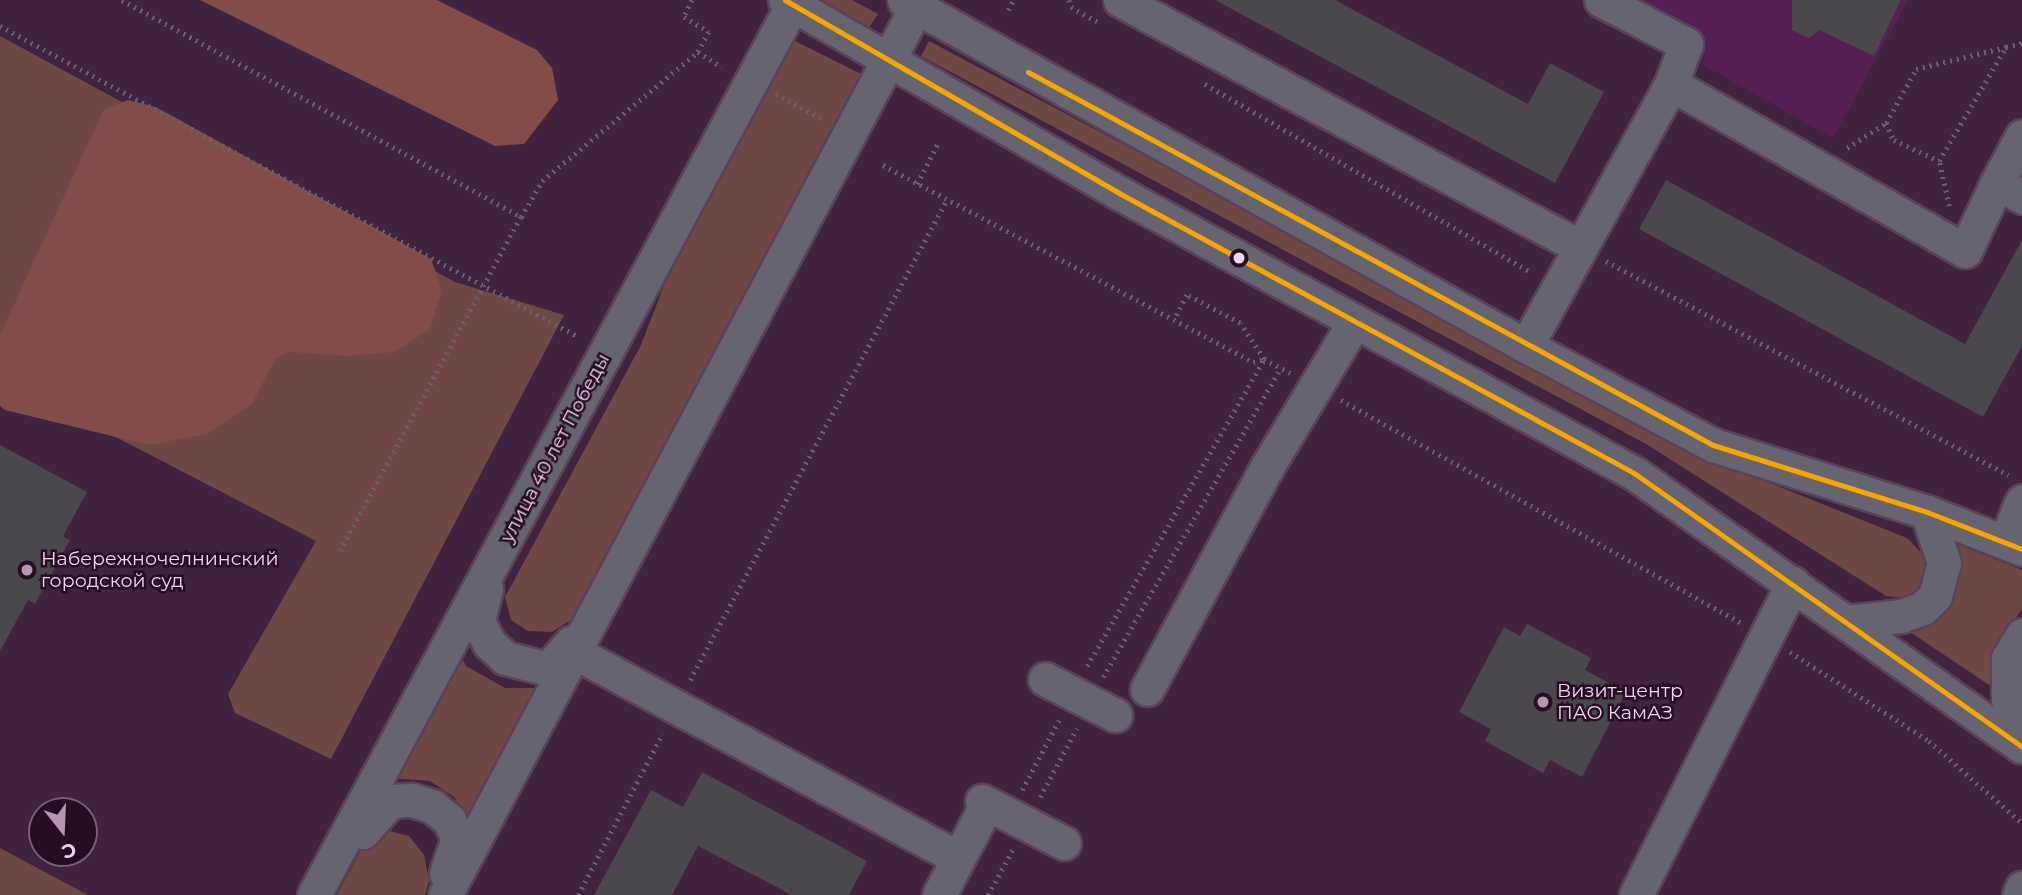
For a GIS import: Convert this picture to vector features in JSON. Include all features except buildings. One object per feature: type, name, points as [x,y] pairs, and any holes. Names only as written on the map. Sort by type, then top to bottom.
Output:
[{"type":"street","points":[[1526,346],[1671,84],[1686,44],[1601,0]]},
{"type":"street","points":[[791,1],[889,60],[1354,324],[1634,472],[2022,747]]},
{"type":"street","name":"улица 40 лет Победы","points":[[321,884],[791,1]]},
{"type":"street","points":[[445,895],[889,60],[913,2],[1526,346],[1713,445],[1927,512],[2013,545],[2022,501]]},
{"type":"street","points":[[1114,14],[1580,247]]},
{"type":"street","points":[[1671,84],[1965,251],[2010,190],[2022,136]]},
{"type":"street","points":[[1147,689],[1267,467],[1318,388],[1354,324]]},
{"type":"street","points":[[1846,621],[1901,616],[1923,608],[1935,596],[1944,563],[1927,512]]},
{"type":"street","points":[[491,566],[478,621],[489,643],[505,658],[548,669],[592,618]]},
{"type":"street","points":[[1636,895],[1793,583]]},
{"type":"street","points":[[2022,635],[2008,658],[2008,699],[2022,738]]},
{"type":"street","points":[[574,652],[958,858]]},
{"type":"street","points":[[321,884],[390,801],[412,800],[432,806],[449,820],[458,838],[439,895]]},
{"type":"street","points":[[939,895],[958,858],[1001,811],[1064,843]]},
{"type":"street","points":[[2019,895],[2022,888]]},
{"type":"path","points":[[122,0],[522,217]]},
{"type":"path","points":[[341,550],[542,181],[698,52],[709,32],[684,17],[692,0]]},
{"type":"path","points":[[1008,10],[1013,0]]},
{"type":"path","points":[[1069,0],[1071,7],[1114,14]]},
{"type":"path","points":[[0,26],[583,339]]},
{"type":"path","points":[[1830,172],[1838,154],[1886,123],[1916,68],[2022,43]]},
{"type":"path","points":[[1957,246],[1939,161],[2007,47]]},
{"type":"path","points":[[698,52],[723,65]]},
{"type":"path","points":[[1202,82],[1558,288]]},
{"type":"path","points":[[773,92],[829,123]]},
{"type":"path","points":[[1886,123],[1894,139],[1939,161]]},
{"type":"path","points":[[917,184],[939,141]]},
{"type":"path","points":[[883,165],[1254,362],[1264,359]]},
{"type":"path","points":[[578,895],[947,199]]},
{"type":"path","points":[[1580,247],[2022,482]]},
{"type":"path","points":[[1174,320],[1187,295],[1240,323],[1264,359],[1765,637],[1929,741],[2022,823]]},
{"type":"path","points":[[1001,811],[1081,697],[1264,359]]},
{"type":"path","points":[[988,895],[1001,811],[1081,697],[1281,368]]},
{"type":"shaded area","points":[[200,0],[437,0],[537,50],[552,68],[558,100],[524,144],[495,146]]},
{"type":"shaded area","points":[[818,0],[852,0],[878,14],[869,28]]},
{"type":"shaded area","points":[[1630,0],[1908,0],[1833,138],[1693,59],[1703,41]]},
{"type":"shaded area","points":[[0,36],[455,282],[564,315],[331,759],[235,713],[228,694],[316,541],[0,377]]},
{"type":"shaded area","points":[[787,37],[861,74],[577,616],[552,632],[528,631],[511,620],[505,597],[641,345],[680,244]]},
{"type":"shaded area","points":[[929,41],[1730,467],[1907,538],[1926,558],[1921,588],[1906,598],[1886,596],[1646,444],[921,56]]},
{"type":"shaded area","points":[[128,100],[156,107],[431,259],[442,290],[430,329],[395,352],[347,356],[290,352],[275,359],[252,404],[207,434],[149,445],[5,410],[0,406],[0,335],[104,109]]},
{"type":"shaded area","points":[[1956,544],[2022,570],[2022,609],[2009,628],[1995,689],[1910,632],[1932,622],[1954,594],[1959,580]]},
{"type":"shaded area","points":[[460,655],[466,666],[505,688],[537,688],[469,819],[454,797],[430,781],[393,778]]},
{"type":"shaded area","points":[[390,831],[409,836],[424,855],[429,880],[425,895],[337,895],[362,848]]},
{"type":"shaded area","points":[[0,848],[28,863],[28,867],[36,867],[88,895],[0,895]]},
{"type":"transit line","points":[[785,0],[1119,193],[1634,473],[2022,747]]},
{"type":"transit line","points":[[1028,72],[1713,445],[1927,512],[2022,549]]},
{"type":"place","name":"Набережночелнинский городской суд","points":[[27,570]]},
{"type":"place","name":"Визит-центр ПАО КамАЗ","points":[[1543,702]]}]
